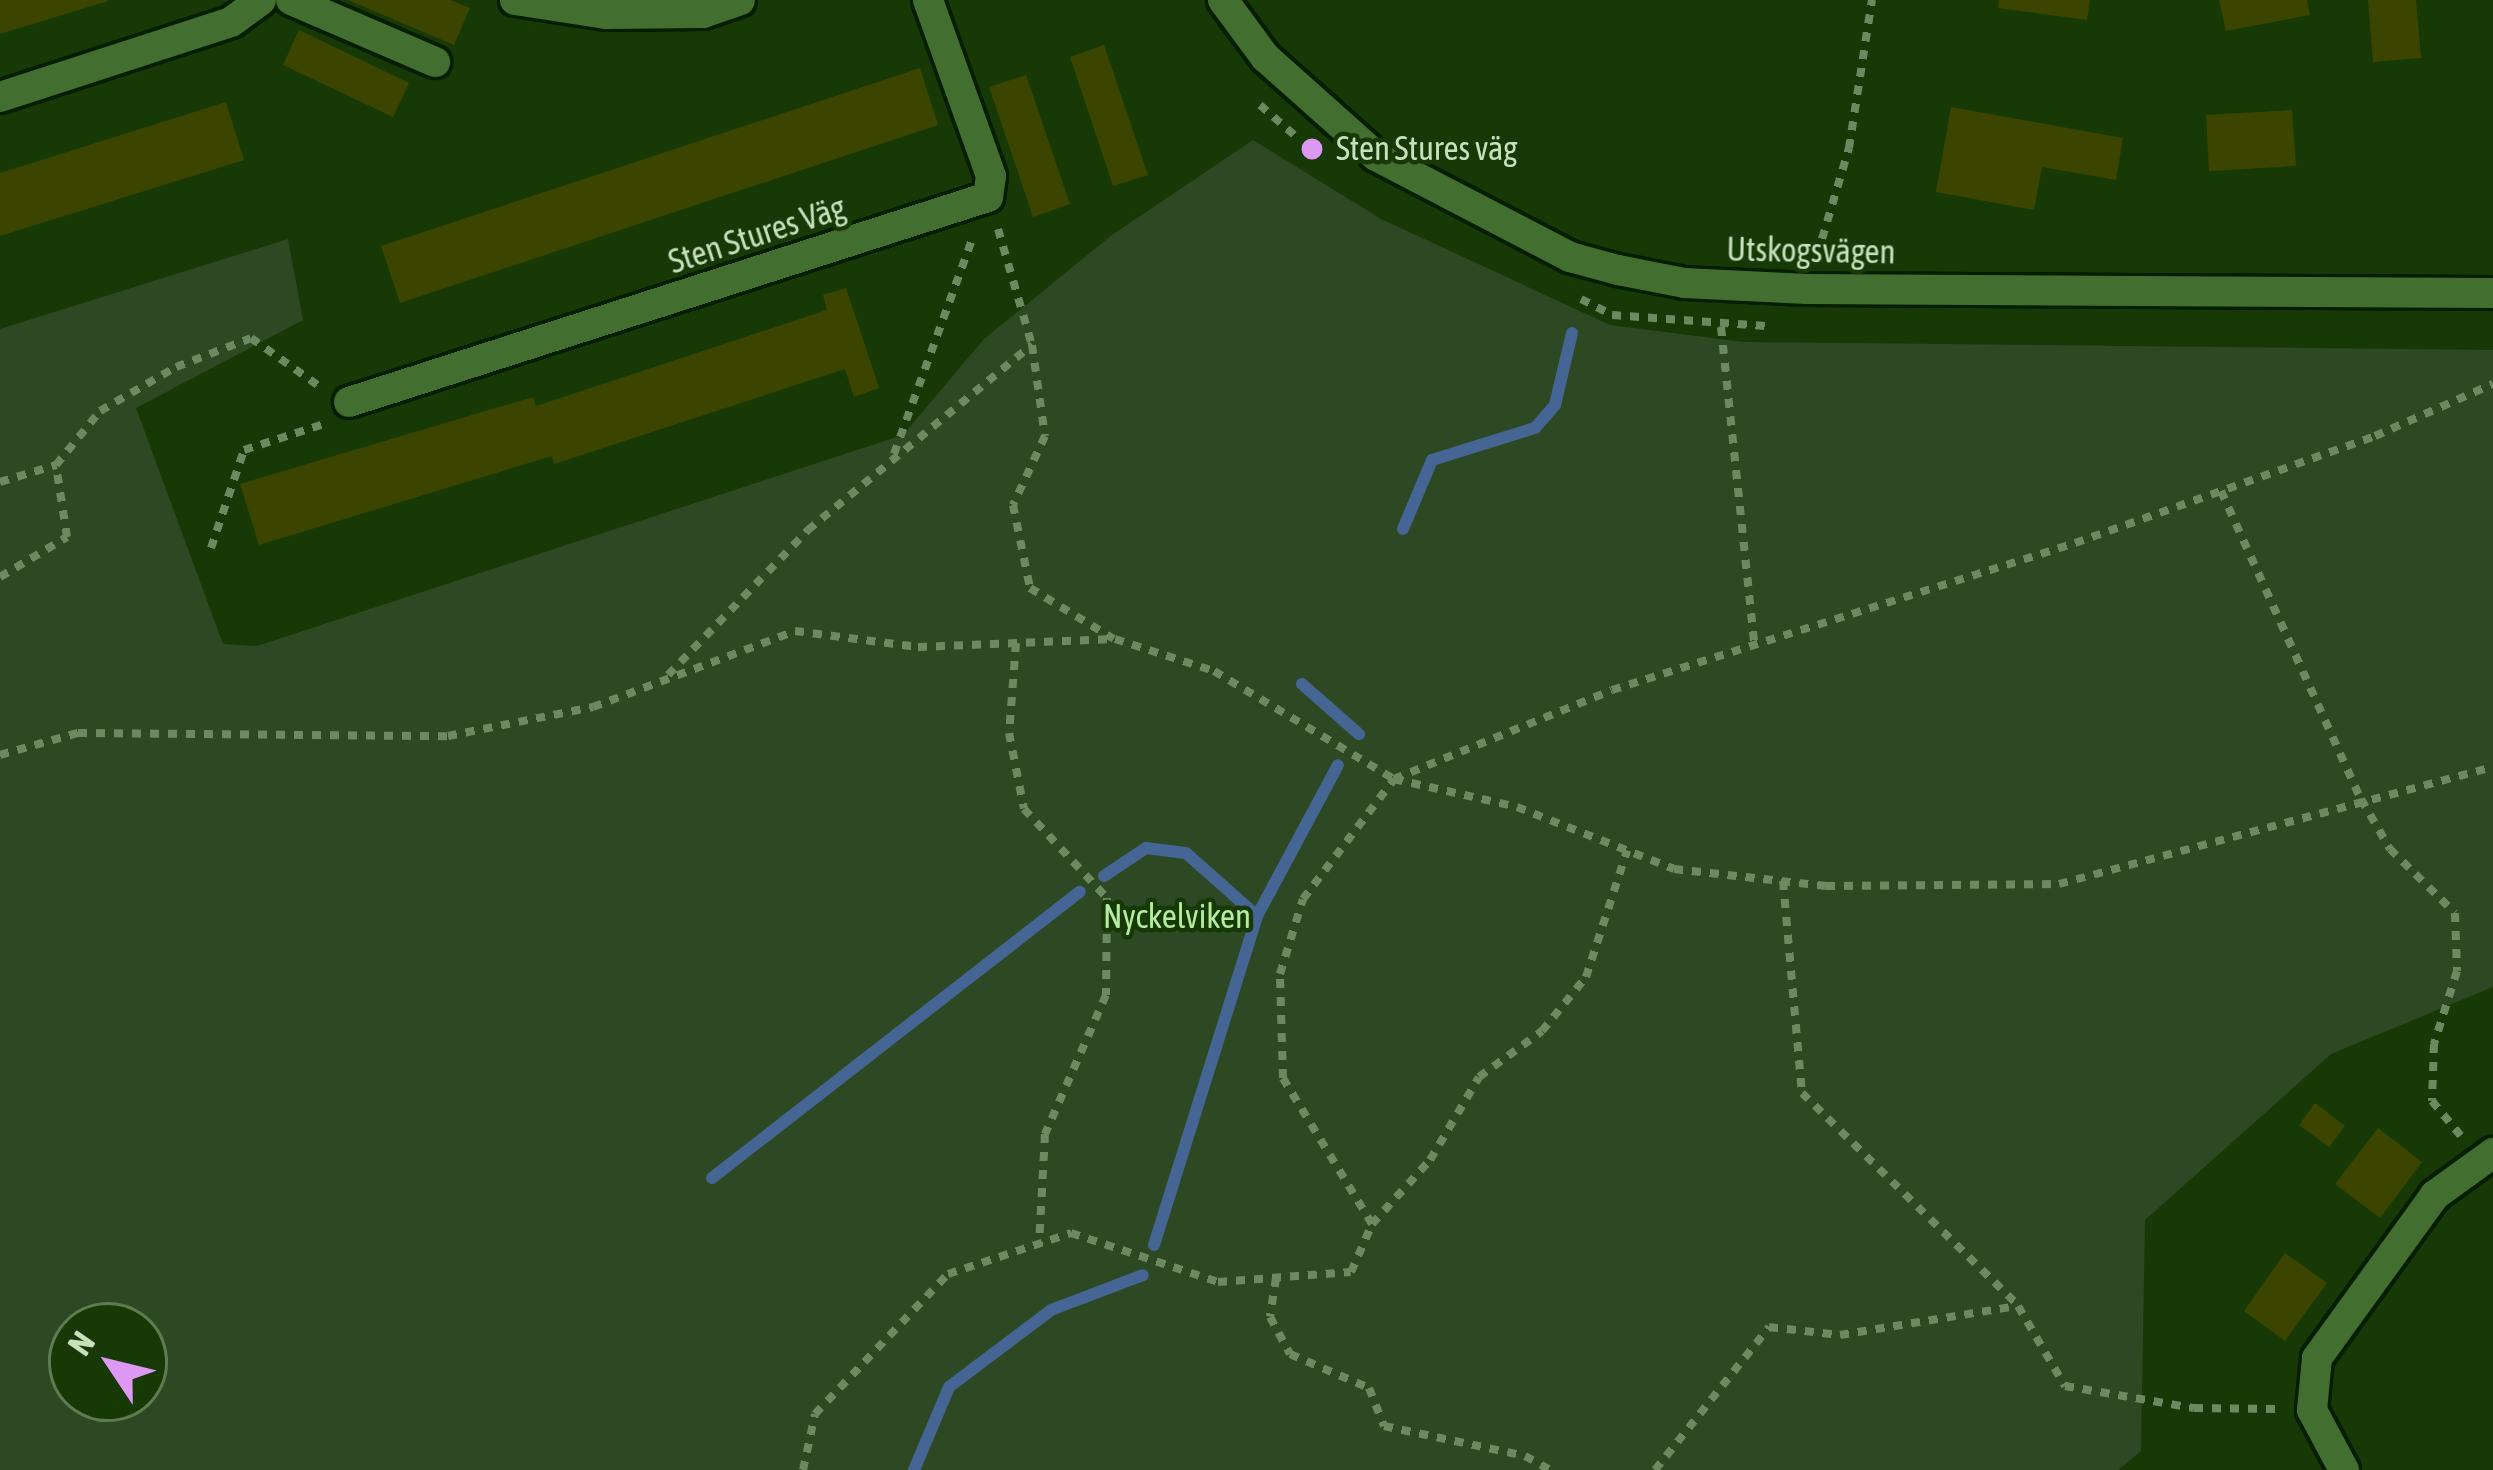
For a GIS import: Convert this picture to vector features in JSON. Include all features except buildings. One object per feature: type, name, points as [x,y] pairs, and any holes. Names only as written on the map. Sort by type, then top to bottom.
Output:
[{"type":"street","points":[[0,97],[231,22],[261,0]]},
{"type":"street","points":[[291,0],[435,62]]},
{"type":"street","points":[[515,0],[607,14],[703,13],[740,0]]},
{"type":"street","points":[[928,0],[991,176],[988,197]]},
{"type":"street","name":"Utskogsvägen","points":[[1223,0],[1321,113],[1447,199],[1570,257],[1618,270],[1684,284],[1807,289],[2493,292]]},
{"type":"street","name":"Sten Stures Väg","points":[[349,401],[988,197]]},
{"type":"street","points":[[2344,1470],[2312,1410],[2318,1358],[2362,1286],[2435,1195],[2493,1153]]},
{"type":"path","points":[[1807,289],[1849,148],[1872,0]]},
{"type":"path","points":[[988,197],[1032,345],[1045,436],[1013,505],[1030,588],[1115,639],[1214,671],[1394,779],[1517,807],[1674,869],[1783,881],[2059,884],[2493,767]]},
{"type":"path","points":[[894,456],[988,197]]},
{"type":"path","points":[[1721,327],[1754,641]]},
{"type":"path","points":[[0,482],[56,465],[100,411],[176,367],[250,338],[304,381],[349,401],[329,422],[244,450],[211,548]]},
{"type":"path","points":[[667,676],[808,530],[1032,345]]},
{"type":"path","points":[[1372,1224],[1283,1078],[1280,974],[1303,899],[1394,779],[1484,737],[1754,641],[2221,491],[2493,384]]},
{"type":"path","points":[[0,577],[67,537],[56,465]]},
{"type":"path","points":[[2221,491],[2361,799],[2390,849],[2455,913],[2457,971],[2434,1044],[2432,1101]]},
{"type":"path","points":[[0,755],[78,733],[448,736],[593,707],[795,632],[918,647],[1115,639]]},
{"type":"path","points":[[1016,643],[1009,733],[1024,809],[1107,898],[1106,995],[1045,1134],[1039,1244]]},
{"type":"path","points":[[802,1470],[814,1414],[891,1326],[948,1274],[1071,1233],[1218,1282],[1351,1272],[1372,1224],[1430,1160],[1479,1077],[1542,1031],[1586,977],[1628,851]]},
{"type":"path","points":[[1783,881],[1802,1093],[2018,1306],[2066,1386],[2194,1408],[2312,1410]]},
{"type":"path","points":[[1276,1278],[1270,1317],[1290,1354],[1370,1388],[1384,1426],[1526,1456],[1550,1470]]},
{"type":"path","points":[[1655,1470],[1769,1327],[1840,1335],[2018,1306]]},
{"type":"green space","name":"Nyckelviken","points":[[1253,140],[1381,219],[1610,325],[1743,342],[2493,350],[2493,987],[2331,1054],[2145,1220],[2141,1451],[2118,1470],[0,1470],[0,329],[288,239],[303,320],[136,408],[223,644],[257,646],[903,435],[984,339],[1112,235]]},
{"type":"waterway","points":[[1403,529],[1432,460],[1535,428],[1555,405],[1572,333]]},
{"type":"waterway","points":[[1302,684],[1359,734]]},
{"type":"waterway","points":[[1154,1245],[1257,916],[1338,765]]},
{"type":"waterway","points":[[1104,876],[1146,848],[1186,853],[1257,916]]},
{"type":"waterway","points":[[712,1178],[1080,892]]},
{"type":"waterway","points":[[914,1470],[949,1387],[1051,1310],[1143,1275]]},
{"type":"place","name":"Sten Stures väg","points":[[1312,149]]}]
